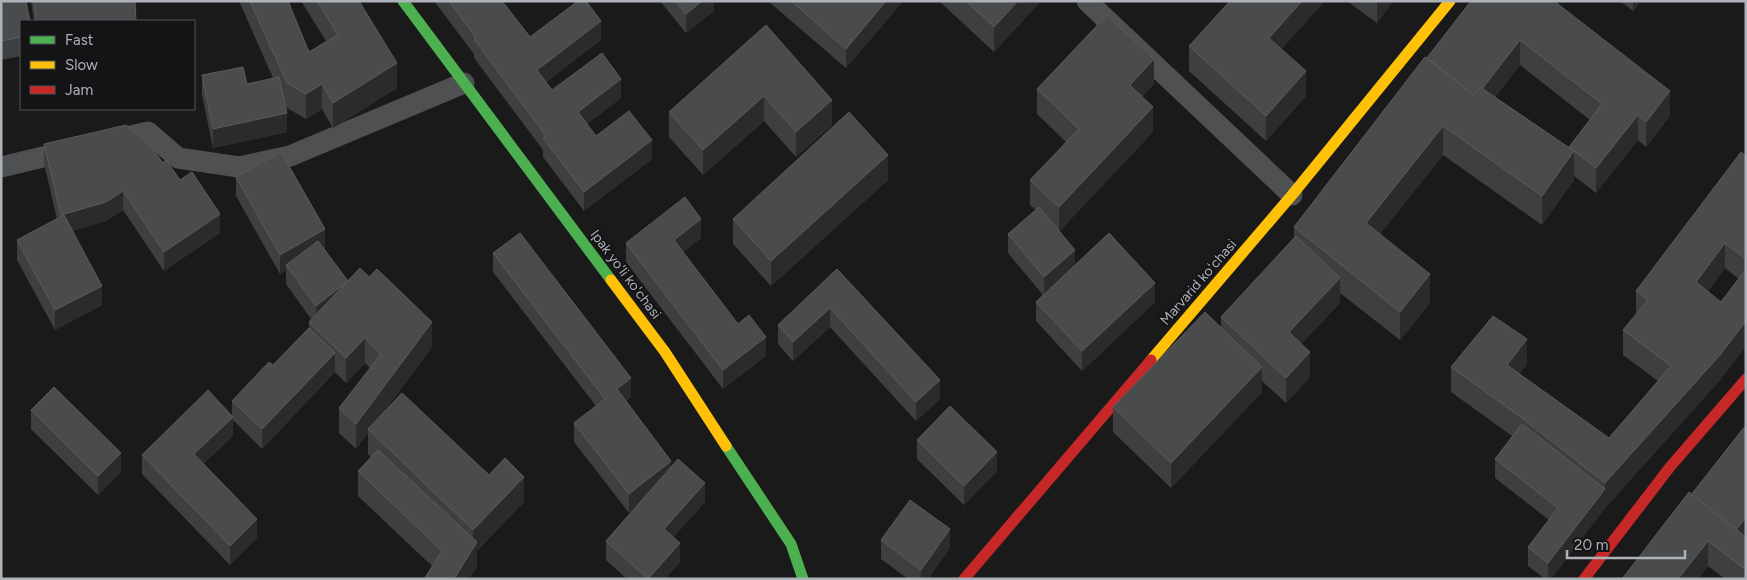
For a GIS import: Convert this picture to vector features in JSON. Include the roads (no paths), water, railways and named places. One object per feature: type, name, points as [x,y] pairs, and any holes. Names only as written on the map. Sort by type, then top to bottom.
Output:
[{"type":"street","name":"Ipak yo'li ko'chasi","points":[[403,1],[665,352],[791,544],[803,579]]},
{"type":"street","name":"Marvarid koʻchasi","points":[[964,579],[1292,195],[1450,1]]},
{"type":"street","points":[[1584,579],[1670,467],[1746,379]]},
{"type":"lane","points":[[1087,1],[1292,195]]},
{"type":"lane","points":[[1,167],[148,132],[178,158],[239,167],[290,156],[464,83]]}]
